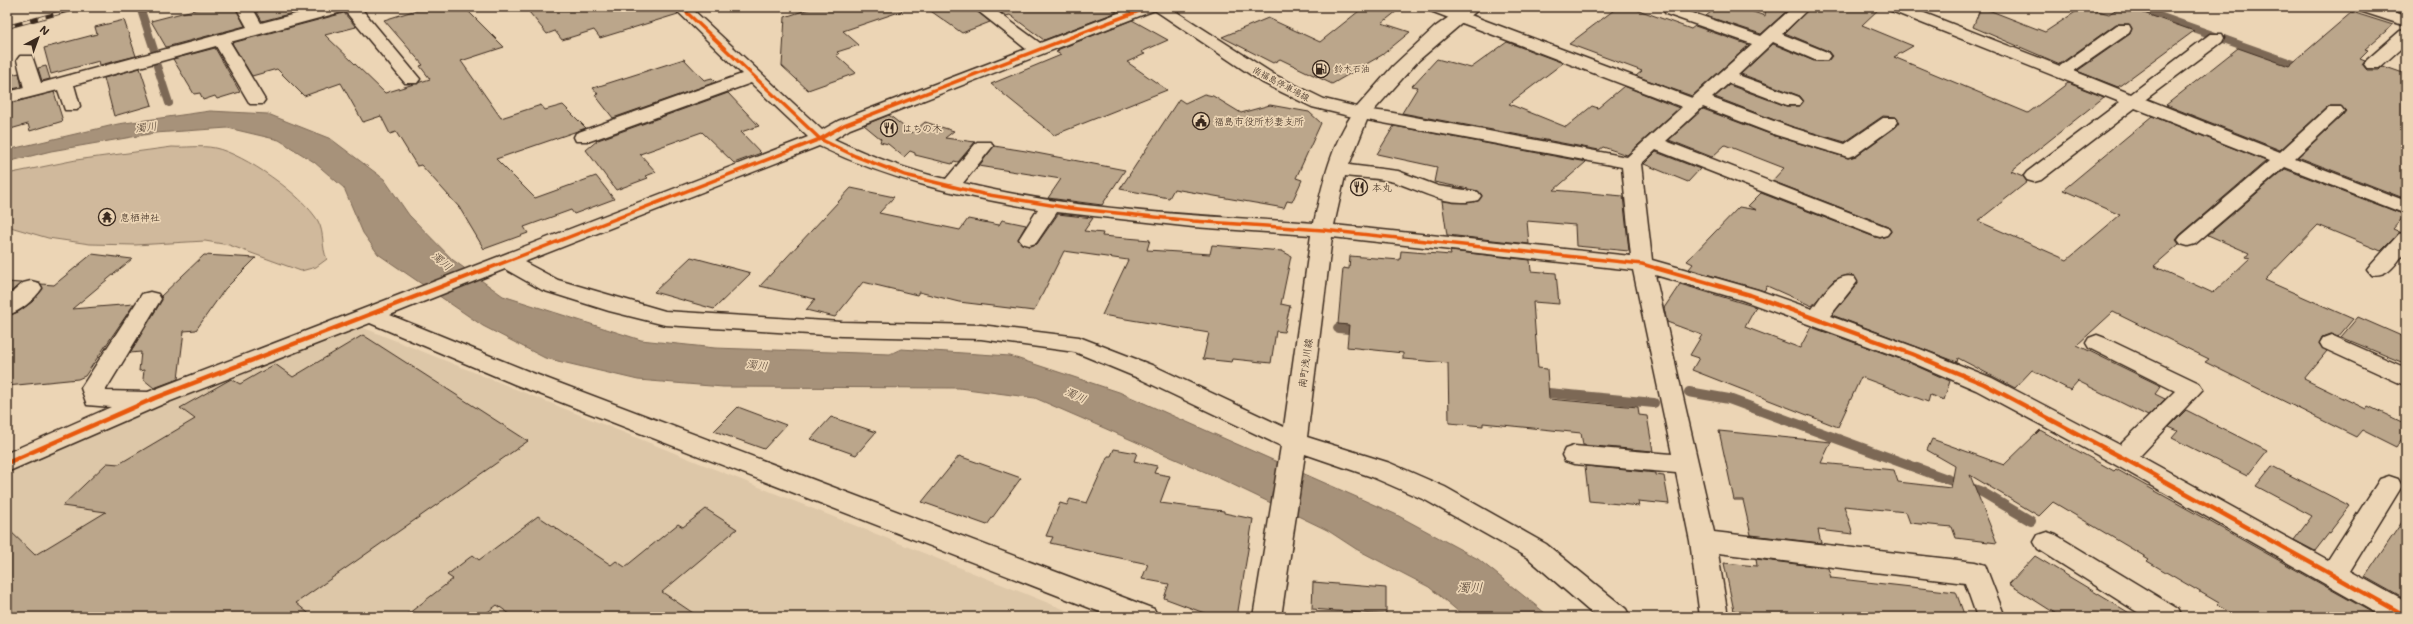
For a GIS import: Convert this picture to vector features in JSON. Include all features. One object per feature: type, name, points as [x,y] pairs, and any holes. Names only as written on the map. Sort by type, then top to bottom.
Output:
[{"type":"street","points":[[244,7],[257,31]]},
{"type":"street","points":[[7,98],[221,41],[340,7]]},
{"type":"street","points":[[351,7],[411,79]]},
{"type":"street","points":[[681,7],[820,139],[855,156],[905,175],[983,194],[1051,205],[1193,221],[1323,230],[1642,264],[1743,293],[1912,354],[1984,384],[2123,458],[2406,616]]},
{"type":"street","points":[[981,7],[1039,50]]},
{"type":"street","points":[[7,463],[155,398],[820,139],[844,125],[1149,7]]},
{"type":"street","name":"南福島停車場線","points":[[1158,7],[1276,82],[1318,103],[1361,114],[1388,117],[1632,163]]},
{"type":"street","points":[[1434,7],[1466,12],[1697,102],[1848,151],[1889,122]]},
{"type":"street","points":[[1714,617],[1703,541],[1642,264],[1632,163],[1802,7]]},
{"type":"street","points":[[1895,7],[2406,208]]},
{"type":"street","points":[[2363,7],[2406,21]]},
{"type":"street","points":[[1672,11],[1821,56]]},
{"type":"street","points":[[1361,114],[1396,71],[1466,12]]},
{"type":"street","points":[[2062,72],[2123,29]]},
{"type":"street","points":[[2373,64],[2406,35]]},
{"type":"street","points":[[2034,176],[2216,38]]},
{"type":"street","points":[[221,41],[256,100]]},
{"type":"street","points":[[26,60],[34,91]]},
{"type":"street","points":[[583,137],[754,76]]},
{"type":"street","points":[[1726,76],[1793,101]]},
{"type":"street","points":[[65,83],[71,106]]},
{"type":"street","points":[[2188,240],[2283,160],[2335,111]]},
{"type":"street","name":"南町浅川線","points":[[1267,617],[1293,447],[1323,230],[1348,137],[1361,114]]},
{"type":"street","points":[[1654,143],[1880,230]]},
{"type":"street","points":[[950,186],[984,146]]},
{"type":"street","points":[[1338,170],[1398,177],[1434,192],[1471,196]]},
{"type":"street","points":[[1029,239],[1051,205]]},
{"type":"street","points":[[2378,270],[2406,238]]},
{"type":"street","points":[[496,266],[617,306],[666,318],[842,329],[981,332],[1079,345],[1146,372],[1293,447],[1381,470],[1436,494],[1536,551],[1616,617]]},
{"type":"street","points":[[1815,320],[1846,282]]},
{"type":"street","points":[[7,308],[31,288]]},
{"type":"street","points":[[150,299],[93,388],[96,399],[155,398]]},
{"type":"street","points":[[371,315],[522,378],[1144,617]]},
{"type":"street","points":[[2097,343],[2191,389],[2123,458]]},
{"type":"street","points":[[2330,343],[2406,378]]},
{"type":"street","points":[[1574,456],[1686,465]]},
{"type":"street","points":[[2333,575],[2389,486]]},
{"type":"street","points":[[1703,541],[1975,573],[1991,617]]},
{"type":"street","points":[[2047,542],[2168,617]]},
{"type":"shaded area","points":[[172,147],[215,148],[241,158],[272,177],[300,199],[318,221],[322,231],[324,250],[327,259],[316,267],[301,271],[229,245],[205,241],[135,245],[90,244],[48,238],[7,226],[7,174],[76,160]]},
{"type":"shaded area","points":[[364,328],[1078,615],[1077,617],[7,617],[7,473],[32,460],[178,398],[316,343]]},
{"type":"water","name":"濁川","points":[[210,111],[268,114],[331,139],[384,179],[409,215],[453,260],[503,296],[641,340],[715,348],[890,354],[901,349],[1010,356],[1119,392],[1395,514],[1478,559],[1550,617],[1465,617],[1429,587],[1356,549],[1327,530],[1219,478],[1035,398],[959,388],[723,387],[638,380],[545,358],[483,326],[378,254],[363,233],[344,188],[314,162],[279,140],[228,128],[155,133],[51,151],[7,162],[7,150],[118,124]]},
{"type":"building","points":[[205,7],[235,7],[245,26],[166,47],[151,21]]},
{"type":"building","points":[[254,7],[316,7],[262,21]]},
{"type":"building","points":[[426,7],[464,7],[504,47],[461,61],[501,118],[541,105],[545,110],[563,105],[586,128],[496,159],[535,198],[596,176],[614,199],[574,214],[571,210],[524,227],[528,233],[484,249],[459,207],[421,165],[417,166],[396,132],[390,134],[381,116],[363,122],[341,83],[304,96],[277,69],[252,76],[232,43],[344,13],[356,27],[325,35],[385,93],[430,79],[420,66],[423,65],[384,20]]},
{"type":"building","points":[[525,7],[672,7],[678,14],[600,38],[594,30],[562,40],[555,31],[547,34]]},
{"type":"building","points":[[815,7],[901,7],[902,11],[843,31],[859,45],[837,52],[839,54],[836,55],[856,73],[808,90],[782,66],[785,17]]},
{"type":"building","points":[[925,7],[972,7],[990,22],[962,33]]},
{"type":"building","points":[[994,7],[1109,7],[1117,12],[1044,40],[1010,15],[1006,16]]},
{"type":"building","points":[[1364,7],[1402,7],[1382,23],[1410,32],[1382,55],[1332,84],[1280,59],[1273,63],[1222,37],[1268,18],[1320,42]]},
{"type":"building","points":[[1618,7],[1630,7],[1691,29],[1695,26],[1749,45],[1692,96],[1636,76],[1642,71],[1569,44]]},
{"type":"building","points":[[1717,7],[1739,7],[1765,16],[1766,7],[1791,7],[1761,34],[1706,16]]},
{"type":"building","points":[[1811,7],[1881,7],[1862,25],[1913,46],[1894,57],[2028,113],[2068,83],[2104,97],[2011,171],[2023,176],[2027,182],[1978,221],[2067,260],[2120,215],[2063,190],[2152,116],[2266,161],[2180,235],[2176,240],[2179,244],[2154,266],[2213,293],[2250,258],[2246,257],[2249,253],[2208,235],[2285,169],[2405,215],[2393,229],[2400,232],[2381,251],[2318,225],[2265,280],[2353,319],[2338,337],[2330,334],[2322,337],[2319,344],[2327,351],[2304,379],[2366,409],[2368,406],[2406,424],[2406,433],[2396,447],[2362,430],[2356,437],[2205,362],[2209,359],[2113,312],[2077,345],[2161,386],[2155,394],[2165,399],[2148,416],[2078,381],[2070,390],[2032,370],[2015,388],[1958,358],[1957,362],[1832,315],[1858,283],[1854,276],[1847,275],[1834,280],[1812,306],[1767,286],[1764,291],[1689,269],[1693,264],[1687,261],[1739,207],[1757,210],[1748,206],[1761,193],[1872,236],[1880,238],[1887,236],[1891,232],[1888,226],[1772,181],[1784,168],[1725,145],[1712,157],[1669,140],[1703,109],[1775,136],[1848,158],[1856,156],[1896,127],[1900,122],[1896,117],[1883,116],[1845,142],[1790,126],[1715,97],[1729,85],[1786,106],[1800,106],[1804,101],[1800,96],[1741,74],[1773,44],[1814,61],[1828,61],[1832,56],[1828,51],[1785,33]]},
{"type":"building","points":[[1981,7],[2045,32],[2083,7],[2109,14],[2120,7],[2127,7],[2194,31],[2118,87],[2077,71],[2130,34],[2132,28],[2129,24],[2116,24],[2060,64],[1973,27]]},
{"type":"building","points":[[2352,12],[2393,25],[2365,49],[2368,50],[2360,58],[2365,60],[2362,64],[2367,70],[2379,70],[2383,66],[2406,74],[2406,199],[2298,157],[2342,116],[2346,111],[2341,106],[2328,106],[2280,150],[2166,105],[2238,48],[2289,66]]},
{"type":"building","points":[[124,20],[136,56],[100,65],[99,61],[51,74],[44,48],[97,34],[95,27]]},
{"type":"building","points":[[1132,20],[1168,40],[1141,52],[1145,54],[1127,62],[1167,90],[1054,135],[991,84],[1061,55],[1056,52],[1059,51],[1057,50]]},
{"type":"building","points":[[1507,42],[1563,63],[1509,104],[1566,127],[1592,106],[1598,108],[1624,86],[1679,108],[1627,155],[1603,147],[1599,150],[1402,113],[1418,87],[1412,86],[1437,59],[1471,68]]},
{"type":"building","points":[[215,48],[240,92],[217,99],[215,96],[203,100],[200,93],[194,94],[173,59]]},
{"type":"building","points":[[684,59],[704,80],[712,78],[716,82],[613,118],[595,95],[598,94],[593,88]]},
{"type":"building","points":[[46,66],[50,79],[42,81],[38,68]]},
{"type":"building","points":[[140,68],[152,105],[114,116],[104,78]]},
{"type":"building","points":[[19,73],[22,87],[7,90],[7,76]]},
{"type":"building","points":[[54,92],[63,121],[30,131],[28,124],[7,130],[7,104]]},
{"type":"building","points":[[728,93],[759,126],[741,132],[761,153],[734,163],[702,132],[640,154],[656,172],[646,176],[648,178],[616,190],[586,150],[598,140]]},
{"type":"building","points":[[1204,94],[1213,96],[1241,113],[1270,105],[1309,112],[1321,123],[1296,178],[1302,180],[1292,202],[1287,201],[1284,208],[1174,189],[1169,198],[1120,189],[1179,99],[1185,103]]},
{"type":"building","points":[[889,115],[912,133],[925,122],[954,131],[945,138],[975,142],[958,162],[954,161],[952,164],[915,155],[915,153],[910,151],[904,157],[888,144],[880,142],[881,139],[864,125]]},
{"type":"building","points":[[1394,126],[1586,162],[1554,190],[1623,196],[1629,251],[1576,246],[1575,225],[1527,221],[1529,244],[1447,235],[1442,201],[1467,203],[1478,201],[1482,195],[1478,191],[1434,182],[1437,167],[1377,154]]},
{"type":"building","points":[[994,146],[1125,170],[1102,205],[1048,198],[1061,179],[979,166]]},
{"type":"building","points":[[1656,152],[1700,169],[1688,182],[1644,164]]},
{"type":"building","points":[[851,188],[894,197],[879,213],[960,230],[968,219],[999,225],[1002,220],[1026,225],[1018,239],[1022,244],[1029,246],[1037,244],[1058,214],[1093,218],[1084,231],[1103,233],[1102,236],[1150,240],[1147,250],[1210,254],[1212,245],[1282,251],[1291,256],[1281,304],[1290,306],[1284,332],[1276,331],[1271,363],[1233,359],[1232,362],[1203,359],[1209,333],[1102,315],[1128,260],[1064,251],[1034,311],[959,302],[919,292],[917,295],[863,282],[835,317],[806,310],[815,299],[760,286]]},
{"type":"building","points":[[1401,251],[1451,255],[1450,251],[1530,260],[1531,271],[1556,273],[1559,304],[1533,302],[1538,368],[1547,369],[1549,399],[1638,407],[1639,415],[1647,416],[1653,451],[1583,445],[1581,433],[1483,423],[1483,426],[1449,423],[1448,363],[1403,359],[1403,353],[1347,347],[1349,325],[1338,324],[1343,268],[1349,269],[1350,256],[1400,260]]},
{"type":"building","points":[[92,254],[132,259],[72,309],[134,304],[85,376],[78,379],[7,386],[7,316],[18,312],[32,302],[43,289],[41,284],[54,285]]},
{"type":"building","points":[[204,255],[256,258],[225,289],[196,330],[184,331],[178,379],[154,388],[143,379],[144,370],[139,371],[141,352],[130,353],[162,300],[161,296]]},
{"type":"building","points":[[691,257],[751,273],[714,309],[654,292]]},
{"type":"building","points":[[7,282],[21,283],[7,295]]},
{"type":"building","points":[[1680,284],[1756,307],[1745,327],[1800,348],[1811,327],[1903,360],[1950,381],[1944,400],[1930,395],[1928,402],[1861,377],[1838,427],[1692,370],[1699,358],[1690,355],[1702,335],[1667,322],[1664,308]]},
{"type":"building","points":[[2358,317],[2406,338],[2406,364],[2341,337]]},
{"type":"building","points":[[363,335],[528,441],[296,603],[313,617],[7,617],[7,528],[35,555],[106,512],[62,506],[107,463],[119,464],[195,419],[180,408],[231,379],[240,384],[275,364],[293,377]]},
{"type":"building","points":[[738,407],[786,425],[764,449],[714,431]]},
{"type":"building","points":[[2186,410],[2267,451],[2247,476],[2172,438],[2178,431],[2169,427]]},
{"type":"building","points":[[831,417],[876,432],[856,455],[811,439]]},
{"type":"building","points":[[2040,430],[2114,471],[2116,469],[2380,617],[2237,617],[2217,605],[2219,603],[2147,561],[2149,559],[2053,502],[2039,516],[1970,475],[1997,543],[1956,538],[1952,527],[1910,523],[1906,512],[1844,506],[1853,534],[1818,530],[1821,543],[1751,535],[1743,500],[1734,500],[1719,431],[1831,442],[1821,463],[1894,470],[1898,482],[1951,488],[1955,466],[1927,450],[1932,439],[2004,465]]},
{"type":"building","points":[[1114,449],[1137,453],[1134,461],[1157,466],[1154,473],[1170,476],[1160,503],[1224,511],[1224,513],[1253,519],[1237,617],[1215,617],[1164,598],[1169,584],[1142,579],[1148,564],[1050,543],[1053,537],[1046,536],[1060,503],[1067,505],[1070,499],[1087,503],[1108,456],[1111,456]]},
{"type":"building","points":[[959,456],[1021,478],[987,525],[922,502]]},
{"type":"building","points":[[1585,466],[1656,473],[1656,475],[1664,476],[1669,504],[1638,501],[1639,506],[1589,501]]},
{"type":"building","points":[[2272,466],[2350,506],[2315,551],[2294,540],[2312,516],[2256,486]]},
{"type":"building","points":[[706,509],[737,529],[662,592],[699,617],[514,617],[497,605],[481,617],[404,617],[453,579],[447,575],[473,555],[479,560],[538,516],[611,565],[616,561],[625,567],[678,524],[683,527]]},
{"type":"building","points":[[2406,516],[2406,600],[2365,577]]},
{"type":"building","points":[[2035,556],[2136,617],[2061,617],[2009,584]]},
{"type":"building","points":[[1756,559],[1828,568],[1831,578],[1956,592],[1965,617],[1784,617],[1734,611],[1724,563],[1757,566]]},
{"type":"building","points":[[1313,582],[1386,588],[1386,615],[1312,609]]},
{"type":"waterway","points":[[2134,7],[2302,67]]},
{"type":"waterway","points":[[141,10],[154,50]]},
{"type":"waterway","points":[[156,63],[169,103]]},
{"type":"waterway","points":[[1338,328],[1360,330]]},
{"type":"waterway","points":[[1538,392],[1654,403]]},
{"type":"waterway","points":[[1689,392],[1729,399],[1982,492],[2031,521]]},
{"type":"railway","points":[[7,27],[81,7]]},
{"type":"cycle path","points":[[681,7],[820,139],[855,156],[905,175],[983,194],[1069,208],[1193,221],[1323,230],[1642,264],[1750,295],[1912,354],[1984,384],[2123,458],[2406,616]]},
{"type":"cycle path","points":[[7,463],[155,398],[820,139],[844,125],[1149,7]]},
{"type":"place","name":"鈴木石油","points":[[1321,69]]},
{"type":"place","name":"福島市役所杉妻支所","points":[[1201,121]]},
{"type":"place","name":"はちの木","points":[[889,128]]},
{"type":"place","name":"本丸","points":[[1359,187]]},
{"type":"place","name":"息栖神社","points":[[107,217]]}]
